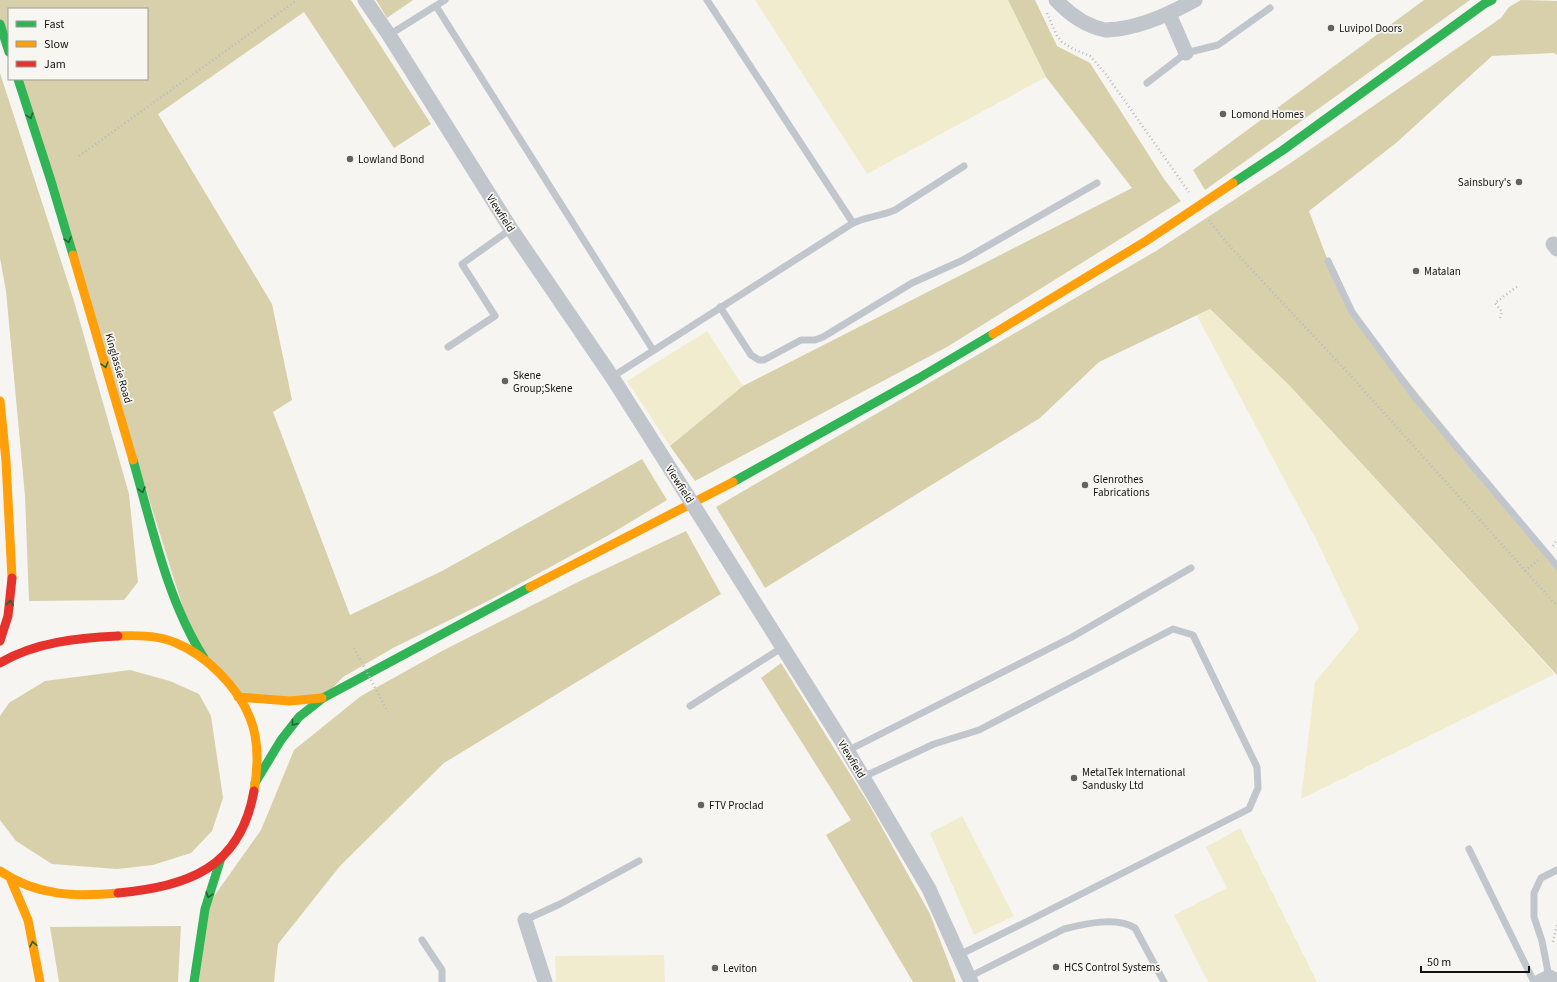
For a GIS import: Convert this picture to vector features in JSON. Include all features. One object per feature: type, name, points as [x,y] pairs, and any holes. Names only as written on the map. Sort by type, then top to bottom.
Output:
[{"type":"main road","points":[[256,783],[281,740],[298,717],[323,698],[642,528],[721,488],[919,378],[1010,324],[1146,241],[1263,164],[1488,1]]},
{"type":"main road","points":[[0,24],[8,49]]},
{"type":"main road","name":"Kinglassie Road","points":[[18,80],[51,181],[170,588],[182,618],[194,642],[206,660]]},
{"type":"main road","points":[[0,401],[6,461],[12,581],[8,616],[0,641]]},
{"type":"main road","points":[[0,664],[6,659],[30,650],[77,639],[134,634],[175,642],[206,660],[221,673],[238,696],[251,718],[256,756],[256,783],[251,808],[243,827],[221,858],[209,869],[192,877],[156,888],[92,895],[56,893],[34,889],[11,880],[0,871]]},
{"type":"main road","points":[[238,696],[282,702],[302,702],[323,698]]},
{"type":"main road","points":[[194,982],[205,909],[221,858]]},
{"type":"main road","points":[[11,880],[28,920],[40,982]]},
{"type":"street","name":"Viewfield","points":[[364,0],[389,35],[511,229],[612,377],[783,647],[863,777],[929,889],[970,980]]},
{"type":"street","points":[[1051,3],[1085,23],[1107,30],[1132,27],[1168,14],[1195,0]]},
{"type":"street","points":[[1168,14],[1186,53]]},
{"type":"street","points":[[525,920],[545,982]]},
{"type":"lane","points":[[389,35],[445,0]]},
{"type":"lane","points":[[707,0],[853,224]]},
{"type":"lane","points":[[436,6],[653,350]]},
{"type":"lane","points":[[1146,83],[1186,53],[1218,45],[1270,8]]},
{"type":"lane","points":[[612,377],[720,307],[853,224],[861,220],[883,215],[895,210],[964,166]]},
{"type":"lane","points":[[720,307],[751,355],[759,360],[764,360],[801,340],[816,340],[823,337],[912,283],[963,260],[1097,183]]},
{"type":"lane","points":[[448,347],[495,316],[462,264],[511,229]]},
{"type":"lane","points":[[1328,261],[1352,312],[1414,396],[1557,566]]},
{"type":"lane","points":[[847,751],[1072,637],[1191,568]]},
{"type":"lane","points":[[863,777],[934,744],[978,730],[1173,629],[1193,635],[1257,767],[1258,788],[1249,809],[1026,922],[958,954]]},
{"type":"lane","points":[[690,706],[783,647]]},
{"type":"lane","points":[[1469,848],[1534,982]]},
{"type":"lane","points":[[525,920],[560,904],[639,861]]},
{"type":"lane","points":[[1548,980],[1542,941],[1534,917],[1534,893],[1541,878],[1557,870]]},
{"type":"lane","points":[[970,980],[1064,928],[1113,921],[1128,923],[1135,928],[1164,982]]},
{"type":"lane","points":[[422,940],[442,970],[442,982]]},
{"type":"path","points":[[79,156],[297,0]]},
{"type":"path","points":[[1051,3],[1057,36],[1062,42],[1073,49],[1090,56],[1102,69],[1189,193]]},
{"type":"path","points":[[1208,218],[1225,241],[1350,375],[1557,606]]},
{"type":"path","points":[[1500,318],[1502,312],[1495,303],[1519,285]]},
{"type":"path","points":[[354,648],[388,712]]},
{"type":"shaded area","points":[[0,0],[351,0],[431,124],[394,148],[304,12],[158,114],[272,304],[292,400],[273,412],[350,615],[442,571],[642,459],[667,500],[609,535],[488,601],[393,648],[343,677],[323,698],[238,697],[194,643],[18,80],[148,80],[148,8],[8,8],[8,49],[0,24]]},
{"type":"shaded area","points":[[376,0],[413,0],[387,18]]},
{"type":"shaded area","points":[[755,0],[1008,0],[1046,77],[867,174]]},
{"type":"shaded area","points":[[1008,0],[1035,0],[1057,46],[1090,63],[1164,179],[1181,201],[947,347],[695,481],[670,446],[743,386],[1132,188],[1046,77]]},
{"type":"shaded area","points":[[1424,0],[1470,0],[1205,190],[1193,170]]},
{"type":"shaded area","points":[[1521,0],[1557,1],[1557,55],[1554,53],[1492,56],[1396,143],[1309,211],[1328,261],[1352,312],[1557,566],[1557,675],[1289,385],[1210,309],[1099,362],[1040,418],[765,588],[716,507],[1156,251],[1289,164],[1501,18],[1509,7]]},
{"type":"shaded area","points":[[0,73],[74,301],[129,494],[138,582],[124,600],[29,601],[25,496],[6,291],[0,258]]},
{"type":"shaded area","points":[[1210,309],[1289,385],[1555,674],[1301,799],[1315,682],[1359,629],[1316,539],[1197,316]]},
{"type":"shaded area","points":[[707,331],[743,386],[670,446],[627,381]]},
{"type":"shaded area","points":[[686,531],[721,594],[444,763],[340,866],[278,944],[274,982],[194,982],[205,909],[261,830],[294,750],[361,696],[442,651],[582,580]]},
{"type":"shaded area","points":[[781,663],[870,806],[930,914],[956,982],[913,982],[826,835],[851,820],[761,678]]},
{"type":"shaded area","points":[[130,670],[170,681],[199,694],[211,716],[223,798],[212,831],[191,853],[153,865],[117,869],[52,864],[16,841],[0,820],[0,716],[9,703],[45,681]]},
{"type":"shaded area","points":[[962,816],[1014,916],[974,935],[930,833]]},
{"type":"shaded area","points":[[1240,828],[1317,982],[1208,982],[1174,915],[1227,888],[1206,847]]},
{"type":"shaded area","points":[[181,926],[178,982],[59,982],[50,927]]},
{"type":"shaded area","points":[[664,955],[665,982],[556,982],[555,956]]},
{"type":"traffic: fast","points":[[1233,183],[1283,150],[1484,4],[1492,0]]},
{"type":"traffic: fast","points":[[0,24],[8,49]]},
{"type":"traffic: fast","points":[[18,80],[73,255]]},
{"type":"traffic: fast","points":[[733,482],[919,378],[993,334]]},
{"type":"traffic: fast","points":[[133,460],[170,587],[191,636],[204,658]]},
{"type":"traffic: fast","points":[[255,783],[281,740],[299,717],[323,698],[530,587]]},
{"type":"traffic: fast","points":[[194,982],[205,909],[221,858]]},
{"type":"traffic: slow","points":[[993,334],[1146,241],[1233,183]]},
{"type":"traffic: slow","points":[[73,255],[133,460]]},
{"type":"traffic: slow","points":[[0,401],[6,461],[12,578]]},
{"type":"traffic: slow","points":[[530,587],[733,482]]},
{"type":"traffic: slow","points":[[118,636],[155,637],[169,640],[199,655],[220,673],[245,706],[253,727],[257,754],[254,791]]},
{"type":"traffic: slow","points":[[238,697],[290,701],[322,698]]},
{"type":"traffic: slow","points":[[0,871],[28,886],[57,893],[87,895],[118,893]]},
{"type":"traffic: slow","points":[[11,880],[28,920],[40,982]]},
{"type":"traffic: jam","points":[[0,641],[8,616],[12,578]]},
{"type":"traffic: jam","points":[[0,663],[28,650],[57,642],[118,636]]},
{"type":"traffic: jam","points":[[118,893],[167,885],[188,878],[207,869],[223,856],[237,839],[247,817],[254,791]]},
{"type":"place","name":"Luvipol Doors","points":[[1331,28]]},
{"type":"place","name":"Lomond Homes","points":[[1223,114]]},
{"type":"place","name":"Lowland Bond","points":[[350,159]]},
{"type":"place","name":"Sainsbury's","points":[[1519,182]]},
{"type":"place","name":"Matalan","points":[[1416,271]]},
{"type":"place","name":"Skene Group;Skene","points":[[505,381]]},
{"type":"place","name":"Glenrothes Fabrications","points":[[1085,485]]},
{"type":"place","name":"MetalTek International Sandusky Ltd","points":[[1074,778]]},
{"type":"place","name":"FTV Proclad","points":[[701,805]]},
{"type":"place","name":"HCS Control Systems","points":[[1056,967]]},
{"type":"place","name":"Leviton","points":[[715,968]]}]
